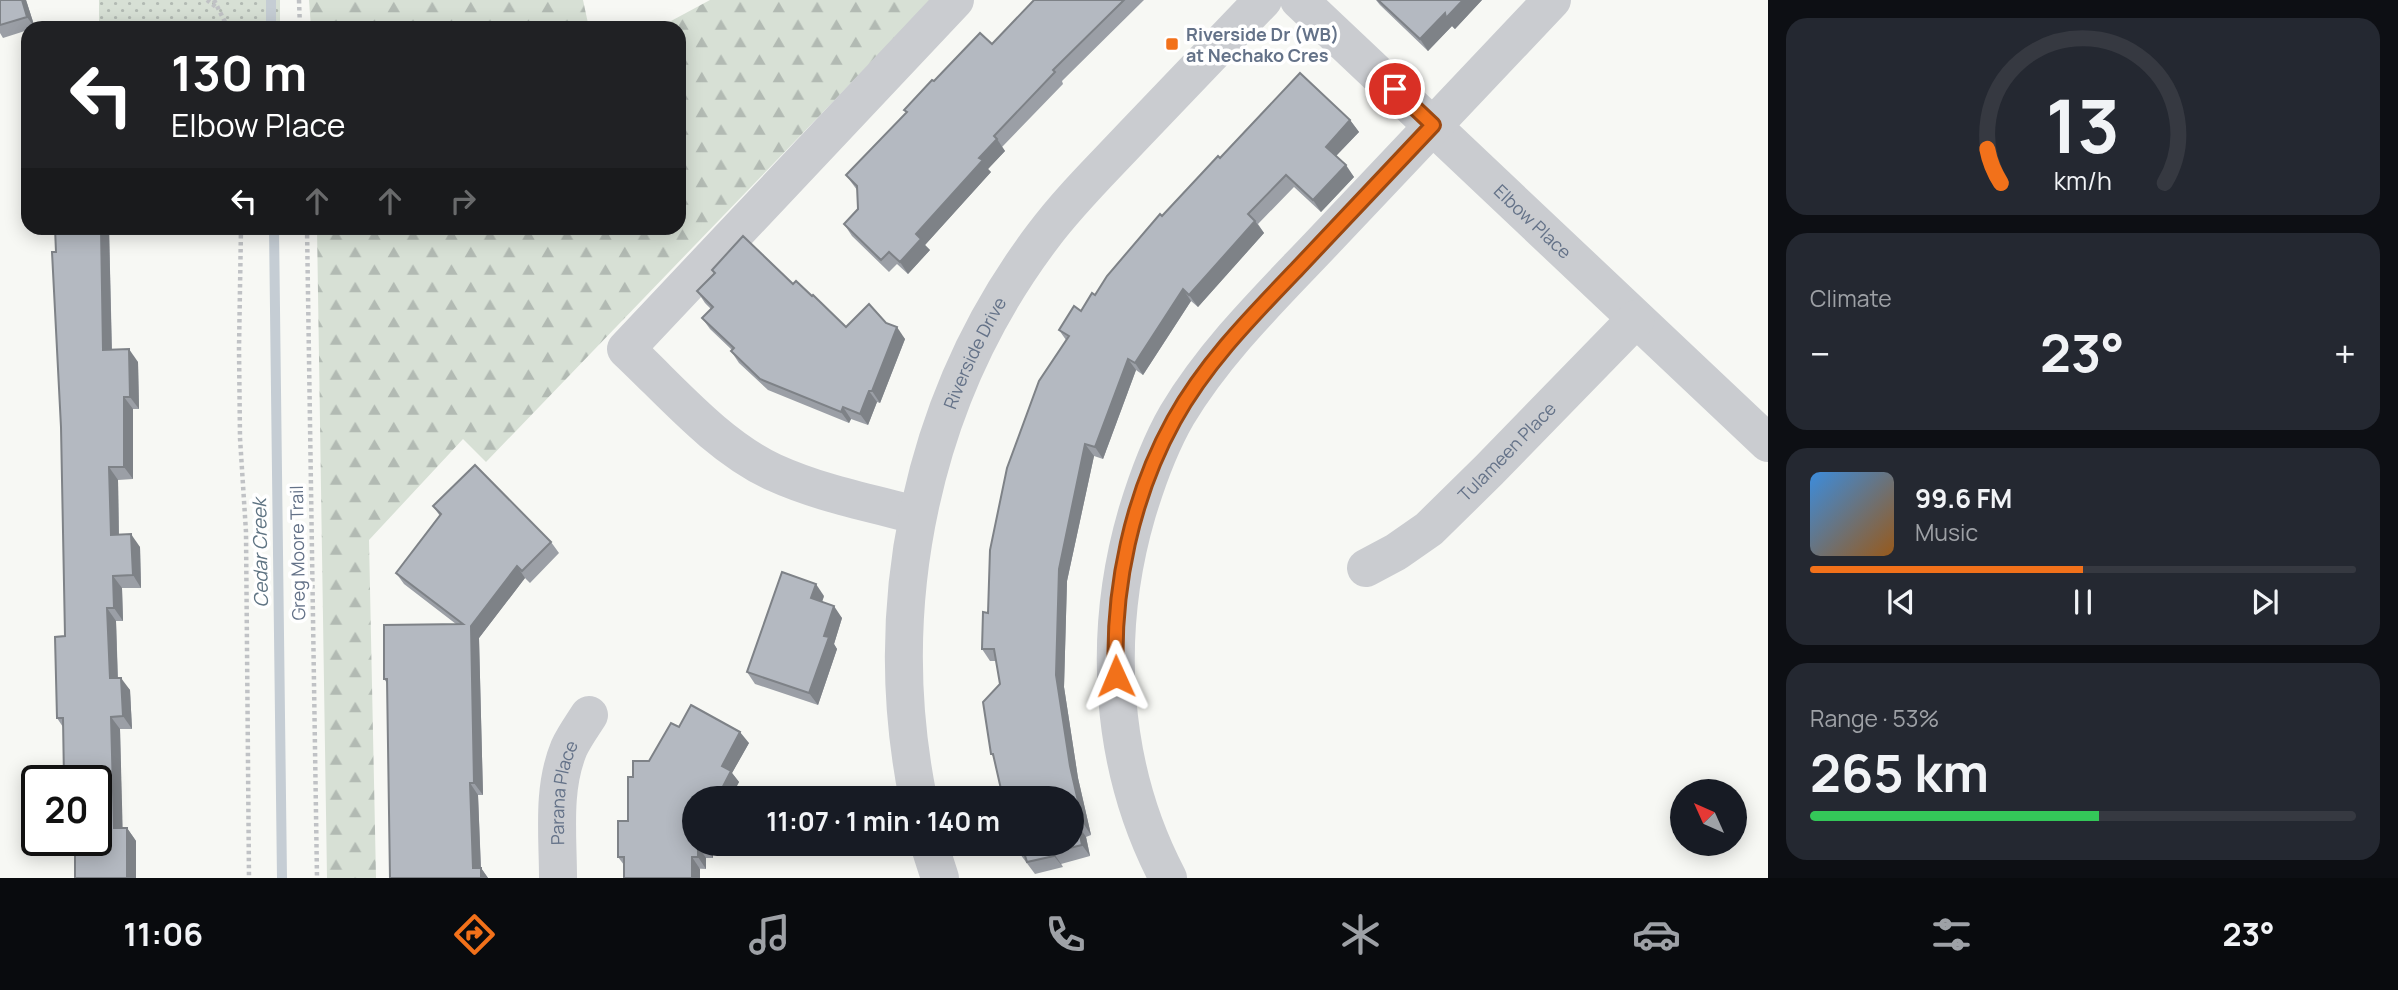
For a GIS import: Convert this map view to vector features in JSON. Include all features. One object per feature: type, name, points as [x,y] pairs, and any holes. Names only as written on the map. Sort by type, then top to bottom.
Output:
[{"type":"street","points":[[917,515],[809,486],[764,467],[721,438],[626,349],[955,0]]},
{"type":"street","name":"Riverside Drive","points":[[916,786],[906,714],[903,635],[905,595],[917,515],[932,460],[959,383],[979,338],[1018,271],[1070,203],[1263,0]]},
{"type":"street","name":"Elbow Place","points":[[1299,0],[1768,443]]},
{"type":"street","points":[[1168,878],[1146,827],[1132,780],[1116,690],[1115,636],[1119,596],[1130,536],[1150,475],[1175,418],[1215,359],[1552,0]]},
{"type":"street","name":"Tulameen Place","points":[[1366,568],[1396,552],[1429,529],[1636,319]]},
{"type":"street","name":"Parana Place","points":[[558,878],[559,787],[570,747],[589,715]]},
{"type":"street","points":[[933,856],[940,878]]},
{"type":"path","points":[[207,0],[219,10]]},
{"type":"path","points":[[214,0],[224,21]]},
{"type":"path","points":[[299,0],[300,21]]},
{"type":"path","points":[[240,235],[240,438],[246,532],[249,878]]},
{"type":"path","name":"Greg Moore Trail","points":[[307,235],[317,878]]},
{"type":"green space","points":[[99,0],[280,0],[280,21],[99,21]]},
{"type":"green space","points":[[309,0],[583,0],[588,21],[310,21]]},
{"type":"green space","points":[[710,0],[931,0],[486,462],[463,439],[369,540],[376,878],[327,878],[317,235],[686,235],[686,21],[671,21]]},
{"type":"building","points":[[0,0],[22,0],[27,17],[0,25]]},
{"type":"building","points":[[1034,0],[1124,0],[1053,70],[1055,72],[994,136],[997,139],[979,158],[983,160],[916,234],[921,239],[900,262],[889,252],[881,260],[844,224],[858,209],[857,186],[846,175],[907,112],[904,110],[932,80],[934,81],[980,33],[992,44]]},
{"type":"building","points":[[1378,0],[1463,0],[1446,18],[1445,13],[1420,39]]},
{"type":"building","points":[[1300,73],[1350,120],[1326,147],[1346,165],[1313,200],[1286,175],[1248,214],[1255,221],[1189,295],[1183,289],[1135,363],[1128,359],[1095,447],[1085,444],[1059,569],[1056,675],[1075,786],[1000,786],[991,754],[983,702],[1000,684],[994,649],[982,649],[983,612],[988,613],[990,550],[1007,468],[1039,381],[1069,336],[1059,330],[1074,306],[1081,311],[1092,293],[1095,295],[1107,276],[1160,214],[1162,216],[1218,156],[1220,158]]},
{"type":"building","points":[[55,235],[101,235],[103,350],[129,349],[130,397],[124,397],[124,467],[109,467],[111,535],[131,534],[133,575],[113,576],[114,608],[107,608],[110,678],[121,678],[123,716],[111,717],[114,828],[127,828],[127,878],[75,878],[75,856],[112,856],[112,765],[64,765],[63,718],[57,718],[55,637],[65,636],[61,427],[52,252],[56,252]]},
{"type":"building","points":[[743,236],[793,284],[796,281],[846,327],[869,304],[886,323],[897,327],[860,414],[843,407],[841,412],[760,379],[731,351],[734,348],[702,318],[713,307],[697,291],[715,273],[712,270]]},
{"type":"building","points":[[475,465],[551,542],[522,571],[517,566],[471,626],[474,783],[470,783],[473,868],[481,868],[481,878],[390,878],[384,625],[463,624],[396,573],[441,514],[433,506]]},
{"type":"building","points":[[782,572],[816,584],[811,598],[834,606],[824,636],[829,637],[809,693],[747,672]]},
{"type":"building","points":[[691,705],[740,732],[722,766],[731,771],[723,786],[682,786],[682,856],[698,856],[692,857],[692,878],[624,878],[624,857],[618,857],[618,821],[628,821],[628,777],[633,777],[633,761],[649,761],[671,723],[679,727]]},
{"type":"building","points":[[1025,856],[1054,856],[1027,862]]},
{"type":"waterway","name":"Cedar Creek","points":[[271,0],[271,21]]},
{"type":"waterway","name":"Cedar Creek","points":[[274,235],[282,878]]},
{"type":"place","name":"Riverside Dr (WB) at Nechako Cres","points":[[1172,44]]},
{"type":"route","points":[[1116,676],[1117,609],[1125,559],[1143,493],[1165,437],[1200,380],[1249,320],[1433,125],[1395,89]]}]
